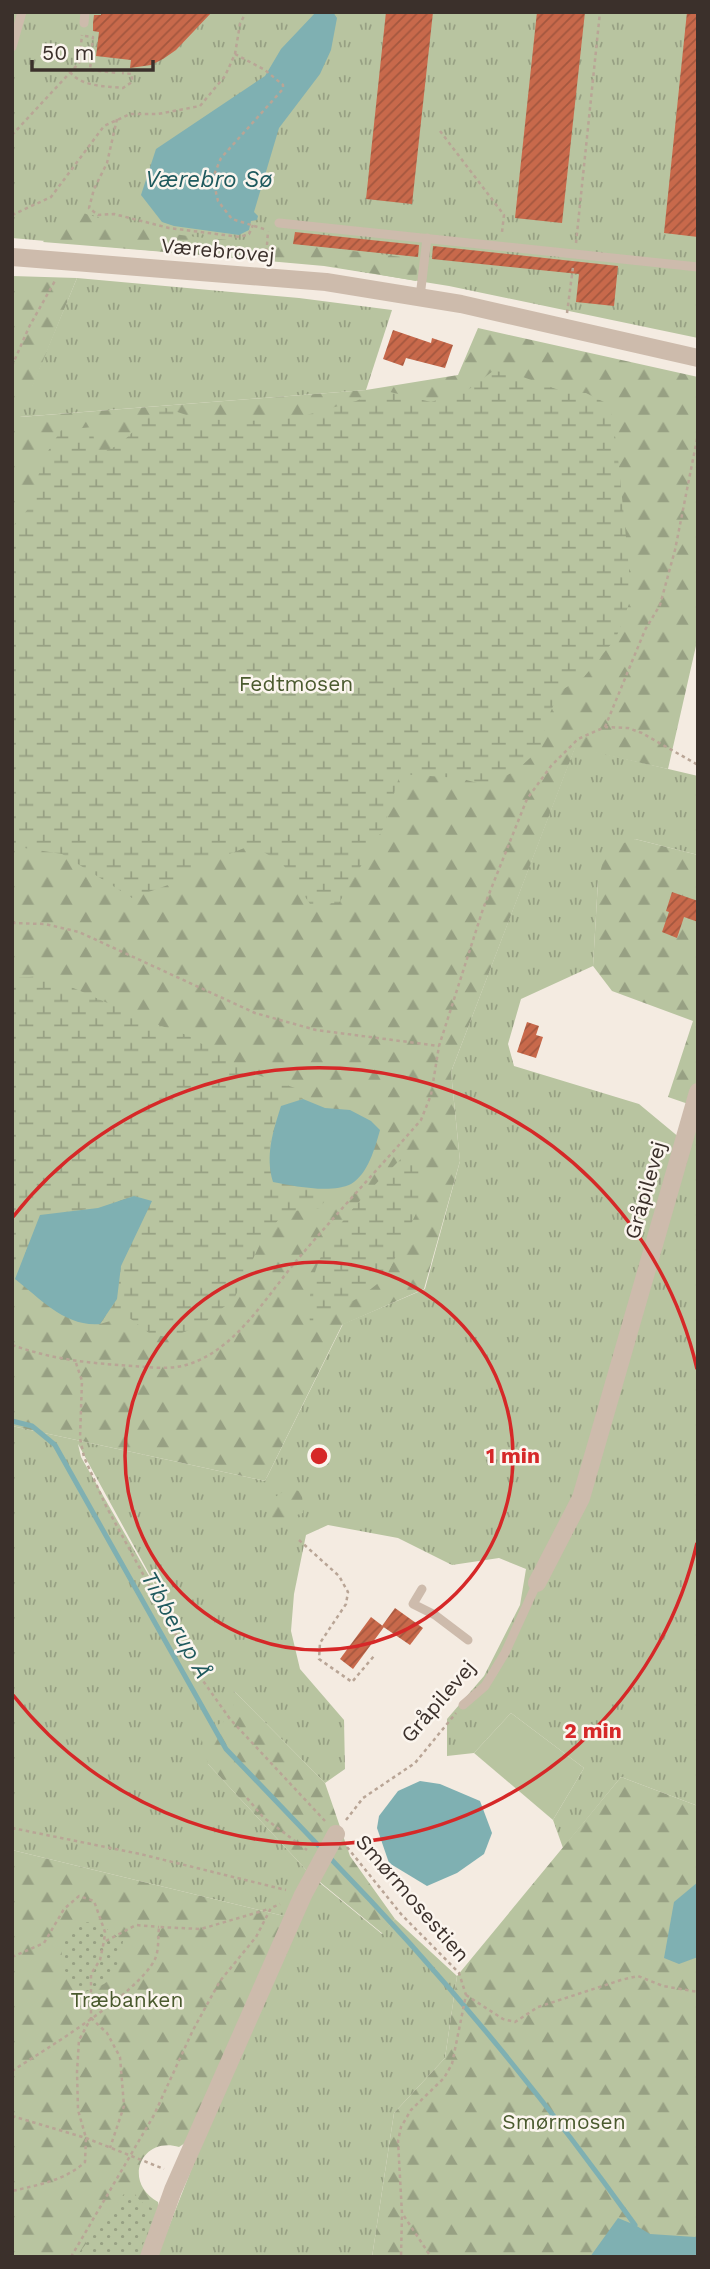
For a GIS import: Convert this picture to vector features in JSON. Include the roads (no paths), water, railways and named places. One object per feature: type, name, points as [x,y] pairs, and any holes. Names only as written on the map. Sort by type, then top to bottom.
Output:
[{"type":"street","name":"Værebrovej","points":[[12,257],[326,282],[419,297],[698,358]]},
{"type":"street","name":"Gråpilevej","points":[[537,1583],[581,1498],[698,1093]]},
{"type":"street","points":[[149,2257],[179,2176],[303,1895],[336,1834]]},
{"type":"lane","points":[[12,47],[22,12]]},
{"type":"lane","points":[[84,23],[85,12]]},
{"type":"lane","name":"Værebrovej","points":[[279,223],[698,267]]},
{"type":"lane","points":[[419,297],[427,238]]},
{"type":"lane","name":"Gråpilevej","points":[[463,1706],[485,1686],[505,1653],[537,1583]]},
{"type":"lane","points":[[422,1589],[414,1604],[435,1615],[468,1640]]},
{"type":"water","name":"Værebro Sø","points":[[316,12],[333,12],[337,18],[331,50],[320,74],[279,128],[254,212],[258,216],[257,220],[251,221],[249,230],[239,235],[162,222],[141,195],[156,149],[265,76],[281,49]]},
{"type":"water","points":[[303,1099],[325,1108],[350,1110],[371,1121],[380,1130],[366,1167],[351,1184],[323,1189],[273,1182],[270,1153],[281,1106]]},
{"type":"water","points":[[134,1196],[152,1201],[121,1266],[117,1299],[100,1324],[87,1324],[65,1316],[15,1279],[40,1215],[98,1208]]},
{"type":"water","points":[[420,1781],[440,1784],[480,1801],[492,1833],[484,1854],[457,1873],[427,1886],[389,1863],[377,1828],[379,1816],[398,1791]]},
{"type":"water","points":[[698,1882],[698,1957],[679,1964],[664,1958],[674,1902]]},
{"type":"water","points":[[618,2218],[650,2234],[698,2235],[698,2257],[590,2257]]},
{"type":"waterway","name":"Tibberup Å","points":[[12,1421],[32,1426],[55,1445],[226,1749],[318,1845]]},
{"type":"waterway","name":"Tibberup Å","points":[[330,1858],[451,1990],[564,2129],[635,2225]]},
{"type":"park label","name":"Fedtmosen","points":[[296,683]]},
{"type":"park label","name":"Træbanken","points":[[127,1999]]},
{"type":"park label","name":"Smørmosen","points":[[564,2121]]}]
